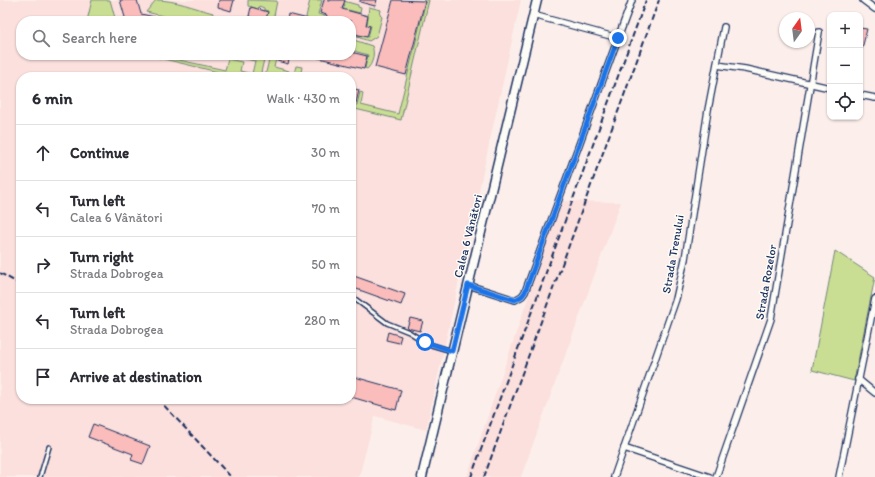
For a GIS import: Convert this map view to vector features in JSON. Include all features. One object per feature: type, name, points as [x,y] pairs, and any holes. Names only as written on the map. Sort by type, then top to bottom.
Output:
[{"type":"main road","name":"Calea 6 Vânători","points":[[422,477],[537,0]]},
{"type":"street","points":[[468,285],[515,300],[522,296],[525,292],[632,0]]},
{"type":"street","points":[[863,0],[875,9]]},
{"type":"street","points":[[533,15],[618,38]]},
{"type":"street","name":"Strada Trenului","points":[[614,477],[676,299],[724,27]]},
{"type":"street","name":"Strada Rozelor","points":[[716,477],[771,319],[820,32]]},
{"type":"street","points":[[717,65],[745,69],[827,87]]},
{"type":"street","points":[[863,95],[875,97]]},
{"type":"street","points":[[839,477],[875,299]]},
{"type":"street","points":[[858,379],[875,393]]},
{"type":"street","points":[[624,448],[710,477]]},
{"type":"lane","points":[[356,300],[387,324],[409,332],[428,344],[452,351]]},
{"type":"lane","points":[[40,477],[49,447]]},
{"type":"shaded area","points":[[0,0],[521,0],[426,430],[375,416],[359,477],[0,477]]},
{"type":"shaded area","points":[[561,201],[621,202],[521,477],[467,477]]},
{"type":"green space","points":[[92,0],[110,0],[114,16],[88,16]]},
{"type":"green space","points":[[156,0],[163,0],[213,13],[212,16],[163,16],[146,12]]},
{"type":"green space","points":[[248,0],[277,1],[274,16],[267,16],[268,11],[259,6],[258,9],[248,6]]},
{"type":"green space","points":[[310,0],[322,0],[318,14],[325,16],[306,16]]},
{"type":"green space","points":[[340,0],[358,5],[358,7],[361,8],[360,13],[348,10],[346,16],[341,16],[345,4],[334,1]]},
{"type":"green space","points":[[426,0],[429,0],[401,120],[356,109],[356,105],[360,92],[363,93],[361,105],[398,114]]},
{"type":"green space","points":[[369,7],[381,10],[380,15],[382,17],[377,36],[369,41],[356,37],[356,35],[368,37],[371,26],[367,25]]},
{"type":"green space","points":[[356,41],[372,46],[373,58],[367,69],[365,68],[368,55],[356,51]]},
{"type":"green space","points":[[168,60],[179,60],[225,70],[228,60],[242,62],[240,71],[244,72],[218,72]]},
{"type":"green space","points":[[250,60],[264,60],[261,72],[252,72],[255,61]]},
{"type":"green space","points":[[269,60],[276,60],[274,67],[289,71],[289,72],[266,72]]},
{"type":"green space","points":[[296,66],[302,67],[301,72],[294,72]]},
{"type":"green space","points":[[835,251],[875,277],[854,381],[812,370]]},
{"type":"building","points":[[120,0],[137,0],[141,14],[150,16],[125,16]]},
{"type":"building","points":[[219,0],[234,0],[231,11],[218,7]]},
{"type":"building","points":[[324,0],[345,0],[342,9],[368,16],[366,25],[370,26],[367,37],[356,34],[356,16],[327,16],[320,13]]},
{"type":"building","points":[[360,0],[377,0],[375,6],[360,2]]},
{"type":"building","points":[[393,0],[425,1],[406,75],[375,67]]},
{"type":"building","points":[[251,7],[268,12],[267,16],[249,16]]},
{"type":"building","points":[[863,28],[867,29],[863,45]]},
{"type":"building","points":[[356,53],[367,56],[364,69],[327,60],[356,60]]},
{"type":"building","points":[[277,60],[289,60],[288,64]]},
{"type":"building","points":[[356,89],[359,90],[356,103]]},
{"type":"building","points":[[356,277],[405,294],[401,305],[356,289]]},
{"type":"building","points":[[410,318],[423,321],[420,331],[407,328]]},
{"type":"building","points":[[388,332],[401,336],[399,343],[386,340]]},
{"type":"building","points":[[356,377],[401,390],[396,410],[356,398]]},
{"type":"building","points":[[93,424],[150,446],[143,464],[131,460],[133,454],[88,437]]},
{"type":"railway","points":[[471,477],[646,0]]},
{"type":"railway","points":[[484,477],[659,0]]},
{"type":"railway","points":[[0,273],[16,282]]},
{"type":"railway","points":[[163,404],[231,477]]},
{"type":"route","points":[[425,342],[452,351],[468,285],[515,300],[522,296],[525,292],[618,38]]}]
